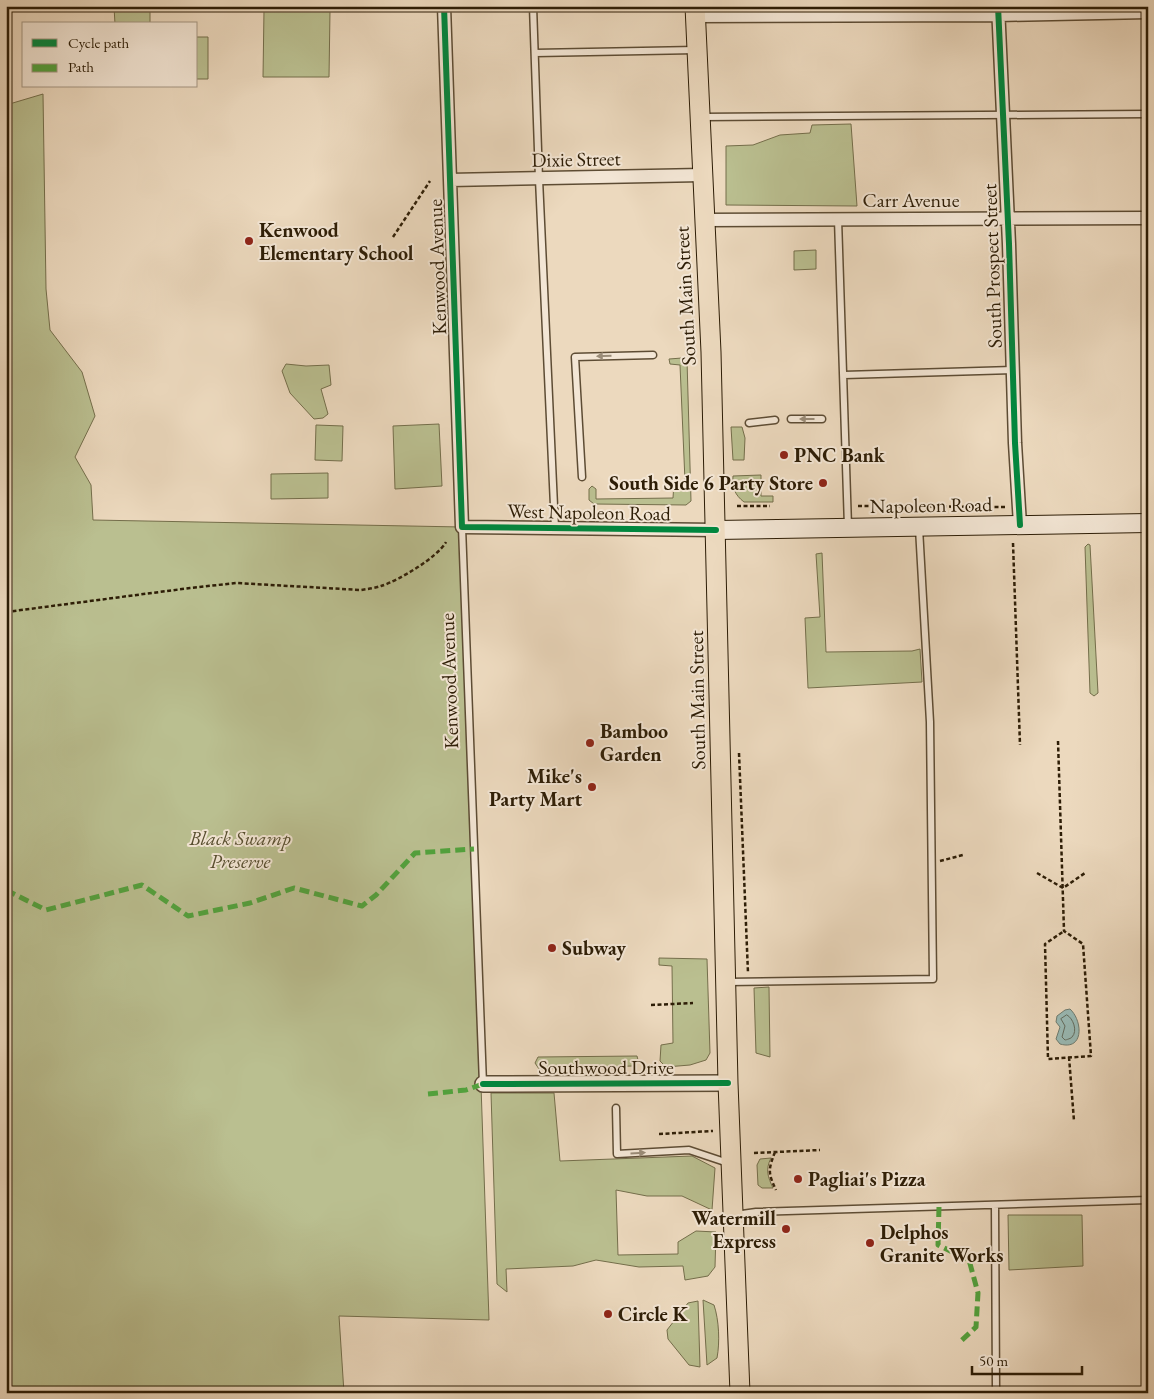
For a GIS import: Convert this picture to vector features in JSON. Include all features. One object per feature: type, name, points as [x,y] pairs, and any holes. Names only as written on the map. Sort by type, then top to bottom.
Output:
[{"type":"main road","name":"South Main Street","points":[[695,11],[711,352],[728,1082],[740,1393]]},
{"type":"main road","name":"Napoleon Road","points":[[716,530],[1148,523]]},
{"type":"street","name":"Kenwood Avenue","points":[[444,6],[462,527]]},
{"type":"street","points":[[695,11],[1148,12]]},
{"type":"street","name":"South Prospect Street","points":[[998,11],[1020,525]]},
{"type":"street","name":"Dixie Street","points":[[450,180],[702,175]]},
{"type":"street","name":"Carr Avenue","points":[[704,220],[1148,218]]},
{"type":"street","name":"West Napoleon Road","points":[[462,527],[716,530]]},
{"type":"street","name":"Southwood Drive","points":[[483,1084],[728,1082]]},
{"type":"lane","points":[[533,6],[555,528]]},
{"type":"lane","points":[[535,54],[697,50]]},
{"type":"lane","points":[[700,116],[1148,114]]},
{"type":"lane","points":[[838,219],[848,528]]},
{"type":"lane","points":[[582,477],[575,357],[653,355]]},
{"type":"lane","points":[[844,375],[1013,370]]},
{"type":"lane","points":[[791,419],[822,419]]},
{"type":"lane","points":[[749,423],[775,420]]},
{"type":"lane","name":"Kenwood Avenue","points":[[462,527],[483,1084]]},
{"type":"lane","points":[[727,982],[933,979],[930,722],[919,527]]},
{"type":"lane","points":[[616,1108],[617,1154],[689,1150],[731,1164]]},
{"type":"lane","points":[[734,1215],[766,1212],[1148,1200]]},
{"type":"lane","points":[[995,1205],[996,1390]]},
{"type":"path","points":[[393,238],[430,181]]},
{"type":"path","points":[[737,506],[770,506]]},
{"type":"path","points":[[858,506],[1008,507]]},
{"type":"path","points":[[6,612],[236,583],[361,590],[382,586],[401,577],[442,550],[446,542]]},
{"type":"path","points":[[1013,543],[1020,745]]},
{"type":"path","points":[[1058,741],[1064,931]]},
{"type":"path","points":[[738,753],[749,982]]},
{"type":"path","points":[[932,863],[963,855]]},
{"type":"path","points":[[1036,873],[1063,888]]},
{"type":"path","points":[[1063,888],[1085,873]]},
{"type":"path","points":[[1064,931],[1082,944],[1091,1056],[1048,1059],[1045,944],[1064,931]]},
{"type":"path","points":[[651,1005],[693,1003]]},
{"type":"path","points":[[1069,1057],[1074,1121]]},
{"type":"path","points":[[659,1134],[713,1131]]},
{"type":"path","points":[[754,1153],[820,1150]]},
{"type":"path","points":[[775,1152],[769,1167],[769,1175],[776,1190]]},
{"type":"green space","points":[[150,6],[150,22],[115,22],[114,7]]},
{"type":"green space","points":[[264,10],[330,11],[329,77],[263,77]]},
{"type":"green space","points":[[198,37],[208,37],[208,79],[198,79]]},
{"type":"green space","name":"Black Swamp Preserve","points":[[43,94],[46,289],[50,330],[82,372],[95,416],[75,457],[91,485],[93,520],[462,527],[489,1320],[339,1316],[344,1393],[6,1393],[6,105]]},
{"type":"green space","points":[[851,124],[857,206],[726,205],[726,146],[753,145],[780,135],[810,133],[812,125]]},
{"type":"green space","points":[[816,250],[816,269],[794,270],[794,251]]},
{"type":"green space","points":[[682,358],[687,360],[691,501],[686,505],[594,504],[589,500],[589,489],[592,486],[596,489],[596,499],[673,498],[674,482],[685,481],[680,365],[670,364],[669,359]]},
{"type":"green space","points":[[286,364],[306,366],[329,365],[331,385],[321,389],[328,414],[323,418],[314,419],[290,393],[282,371]]},
{"type":"green space","points":[[439,424],[442,486],[395,489],[393,426]]},
{"type":"green space","points":[[316,425],[343,426],[342,461],[315,460]]},
{"type":"green space","points":[[731,427],[742,427],[745,438],[744,460],[733,460]]},
{"type":"green space","points":[[328,473],[328,498],[271,499],[271,474]]},
{"type":"green space","points":[[761,475],[761,496],[773,496],[773,502],[744,502],[735,491],[733,476]]},
{"type":"green space","points":[[1088,544],[1090,545],[1098,693],[1094,696],[1090,693],[1085,547]]},
{"type":"green space","points":[[822,553],[826,652],[912,651],[920,649],[922,682],[808,688],[805,618],[820,617],[816,554]]},
{"type":"green space","points":[[659,958],[707,959],[710,1053],[706,1060],[690,1065],[666,1067],[660,1061],[661,1045],[673,1043],[672,966],[659,965]]},
{"type":"green space","points":[[769,987],[770,1057],[756,1053],[754,988]]},
{"type":"green space","points":[[637,1056],[638,1060],[632,1066],[539,1069],[535,1063],[538,1057]]},
{"type":"green space","points":[[491,1093],[554,1093],[560,1161],[692,1156],[715,1168],[712,1210],[682,1196],[647,1196],[616,1190],[618,1255],[678,1254],[678,1242],[696,1231],[716,1232],[715,1267],[708,1276],[685,1280],[683,1266],[639,1267],[596,1260],[573,1266],[506,1269],[507,1292],[497,1284]]},
{"type":"green space","points":[[771,1158],[768,1173],[773,1188],[762,1188],[758,1185],[757,1165],[760,1159]]},
{"type":"green space","points":[[1008,1215],[1082,1215],[1083,1266],[1009,1270]]},
{"type":"green space","points":[[703,1300],[714,1305],[719,1331],[717,1358],[707,1365]]},
{"type":"green space","points":[[698,1301],[700,1367],[689,1365],[668,1339],[667,1330],[688,1303]]},
{"type":"water","points":[[1070,1009],[1077,1021],[1079,1034],[1074,1043],[1068,1045],[1060,1044],[1056,1039],[1060,1027],[1056,1022],[1057,1016]]},
{"type":"marked path","points":[[6,890],[46,910],[142,885],[188,916],[250,903],[294,888],[362,906],[376,895],[415,853],[474,849]]},
{"type":"marked path","points":[[428,1094],[466,1090],[483,1084]]},
{"type":"marked path","points":[[939,1207],[938,1245],[969,1260],[978,1293],[976,1327],[961,1341]]},
{"type":"cycle path","points":[[444,6],[462,527],[716,530]]},
{"type":"cycle path","points":[[998,6],[1009,244],[1015,443],[1020,525]]},
{"type":"cycle path","points":[[483,1084],[728,1083]]},
{"type":"place","name":"Kenwood Elementary School","points":[[249,241]]},
{"type":"place","name":"PNC Bank","points":[[784,455]]},
{"type":"place","name":"South Side 6 Party Store","points":[[823,483]]},
{"type":"place","name":"Bamboo Garden","points":[[590,743]]},
{"type":"place","name":"Mike's Party Mart","points":[[592,787]]},
{"type":"place","name":"Subway","points":[[552,948]]},
{"type":"place","name":"Pagliai's Pizza","points":[[798,1179]]},
{"type":"place","name":"Watermill Express","points":[[786,1229]]},
{"type":"place","name":"Delphos Granite Works","points":[[870,1243]]},
{"type":"place","name":"Circle K","points":[[608,1314]]}]
